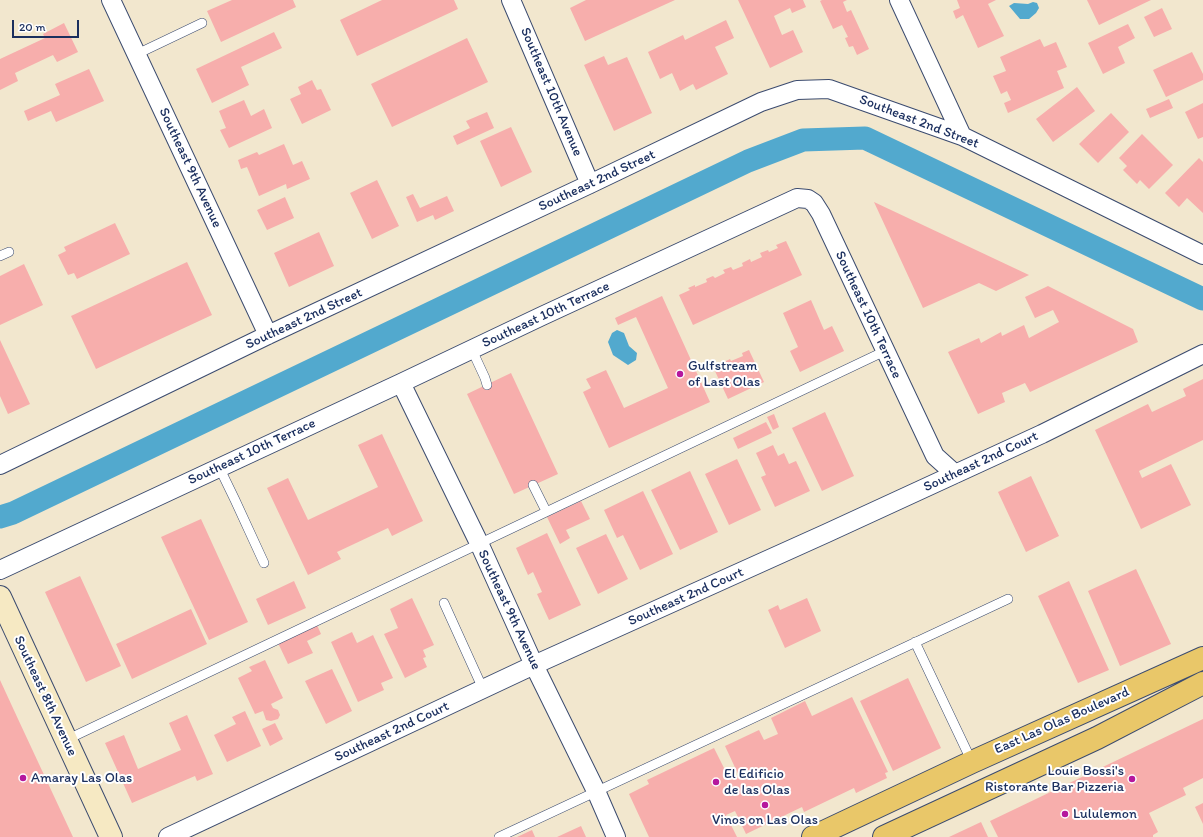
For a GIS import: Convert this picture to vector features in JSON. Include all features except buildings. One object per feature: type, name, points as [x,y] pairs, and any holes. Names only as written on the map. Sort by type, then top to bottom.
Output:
[{"type":"main road","name":"Southeast 8th Avenue","points":[[3,611],[66,740],[111,837]]},
{"type":"main road","name":"East Las Olas Boulevard","points":[[813,837],[972,762],[1203,658]]},
{"type":"main road","name":"East Las Olas Boulevard","points":[[884,837],[1097,738],[1203,683]]},
{"type":"street","name":"Southeast 9th Avenue","points":[[111,0],[268,336]]},
{"type":"street","name":"Southeast 10th Avenue","points":[[511,0],[590,184]]},
{"type":"street","points":[[899,0],[962,136]]},
{"type":"street","name":"Southeast 2nd Street","points":[[0,465],[761,102],[797,90],[829,89],[962,136],[1203,255]]},
{"type":"street","name":"Southeast 10th Terrace","points":[[0,570],[797,198],[808,199],[814,203],[821,214],[884,351],[935,456],[955,474]]},
{"type":"street","name":"Southeast 2nd Court","points":[[168,837],[534,665],[1042,434],[1203,354]]},
{"type":"street","name":"Southeast 9th Avenue","points":[[401,384],[479,543],[534,665],[596,791],[616,837]]},
{"type":"lane","points":[[137,54],[202,23]]},
{"type":"lane","points":[[0,256],[9,252]]},
{"type":"lane","points":[[472,350],[487,385]]},
{"type":"lane","points":[[66,740],[884,351]]},
{"type":"lane","points":[[219,467],[264,563]]},
{"type":"lane","points":[[533,485],[546,511]]},
{"type":"lane","points":[[499,837],[1008,599]]},
{"type":"lane","points":[[444,603],[483,689]]},
{"type":"lane","points":[[915,642],[972,762]]},
{"type":"water","points":[[1033,2],[1037,3],[1039,8],[1029,19],[1020,19],[1009,6],[1014,3],[1028,4]]},
{"type":"water","points":[[617,330],[624,333],[629,346],[637,353],[636,360],[628,365],[613,355],[608,342],[612,333]]},
{"type":"waterway","points":[[0,517],[13,513],[748,161],[803,140],[865,138],[1203,299]]},
{"type":"place","name":"Gulfstream of Last Olas","points":[[680,374]]},
{"type":"place","name":"Amaray Las Olas","points":[[23,778]]},
{"type":"place","name":"Louie Bossi's Ristorante Bar Pizzeria","points":[[1132,779]]},
{"type":"place","name":"El Edificio de las Olas","points":[[716,782]]},
{"type":"place","name":"Vinos on Las Olas","points":[[765,805]]},
{"type":"place","name":"Lululemon","points":[[1065,814]]}]
